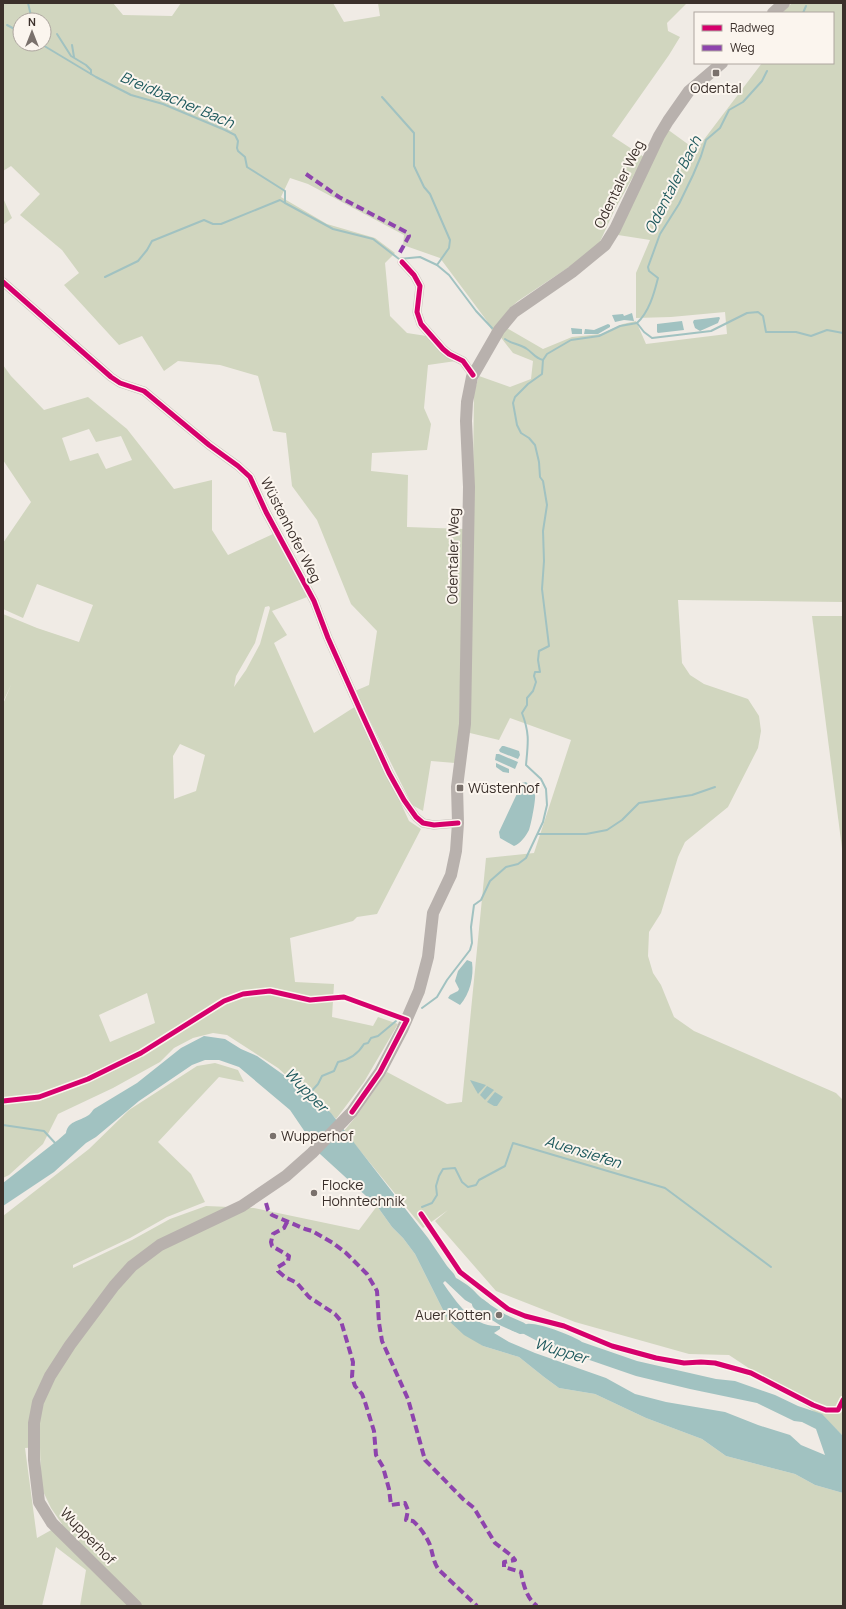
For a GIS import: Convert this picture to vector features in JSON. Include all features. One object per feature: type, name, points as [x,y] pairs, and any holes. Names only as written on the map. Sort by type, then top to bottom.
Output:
[{"type":"main road","points":[[774,12],[784,3]]},
{"type":"main road","name":"Odentaler Weg","points":[[346,1119],[380,1072],[410,1014],[419,991],[428,957],[433,913],[451,875],[455,862],[458,823],[457,788],[465,724],[469,487],[466,421],[469,386],[473,375],[499,330],[514,312],[572,272],[605,245],[615,229],[659,136],[668,121],[689,91],[721,64]]},
{"type":"main road","name":"Wupperhof","points":[[136,1606],[52,1523],[39,1502],[36,1489],[34,1452],[34,1423],[38,1402],[50,1376],[70,1345],[114,1286],[132,1266],[160,1245],[242,1206],[260,1195],[286,1176],[312,1153],[346,1119]]},
{"type":"street","points":[[402,262],[414,275],[420,286],[417,312],[421,324],[443,349],[449,354],[463,361],[473,375]]},
{"type":"street","name":"Wüstenhofer Weg","points":[[3,282],[111,377],[120,383],[144,391],[209,445],[238,466],[250,478],[266,512],[314,601],[328,638],[364,718],[389,773],[404,800],[416,817],[423,823],[434,825],[458,823]]},
{"type":"green space","points":[[3,3],[113,3],[123,15],[172,16],[181,3],[333,3],[344,22],[380,16],[378,3],[687,3],[667,23],[668,31],[680,37],[612,136],[644,157],[615,209],[598,246],[518,301],[509,309],[493,333],[487,321],[440,258],[403,245],[404,235],[308,184],[290,178],[281,197],[327,224],[375,238],[395,253],[385,263],[390,316],[407,333],[433,337],[456,361],[428,365],[424,408],[431,424],[427,450],[372,453],[371,471],[408,475],[407,527],[464,529],[459,731],[455,763],[431,761],[423,811],[412,805],[355,691],[369,685],[377,631],[351,604],[317,520],[292,486],[286,433],[273,431],[258,376],[220,365],[178,361],[164,371],[142,336],[119,345],[64,285],[79,273],[62,250],[20,215],[40,194],[11,166],[3,171]]},
{"type":"green space","points":[[792,3],[843,3],[843,602],[678,600],[682,663],[690,675],[704,684],[748,699],[759,716],[761,731],[758,748],[728,807],[685,842],[678,857],[661,913],[649,932],[648,956],[653,973],[661,985],[674,1017],[694,1031],[836,1093],[843,1100],[843,1436],[828,1421],[729,1355],[689,1354],[575,1322],[496,1291],[435,1221],[448,1210],[423,1228],[344,1131],[358,1114],[387,1072],[447,1104],[462,1102],[486,858],[534,853],[571,740],[510,718],[499,740],[470,733],[474,392],[479,376],[510,387],[531,379],[533,361],[513,353],[499,335],[505,327],[543,349],[572,337],[601,334],[623,324],[636,321],[646,344],[727,334],[725,312],[671,317],[636,318],[636,273],[650,240],[618,235],[667,129],[696,150],[761,64],[834,64],[834,12],[783,12]]},
{"type":"green space","points":[[3,198],[12,218],[3,225]]},
{"type":"green space","points":[[3,365],[11,376],[44,410],[88,397],[127,429],[174,489],[212,480],[212,530],[228,555],[273,534],[307,597],[272,611],[287,635],[274,643],[314,733],[356,706],[409,821],[421,829],[377,914],[357,917],[353,921],[290,938],[295,982],[334,984],[332,1017],[373,1026],[378,1017],[398,1024],[364,1082],[336,1119],[316,1097],[298,1086],[278,1068],[227,1035],[213,1033],[193,1038],[174,1048],[160,1062],[113,1088],[58,1114],[43,1144],[9,1175],[3,1178],[3,704],[11,685],[3,702],[3,614],[37,628],[79,642],[93,605],[37,584],[23,618],[3,609],[3,543],[31,502],[3,460]],"holes":[[[89,429],[96,442],[121,436],[132,460],[106,469],[98,453],[70,461],[62,438]],[[269,606],[270,608],[260,644],[246,670],[234,687],[236,676],[255,643],[265,607]],[[180,744],[205,755],[196,791],[174,799],[173,756]],[[147,993],[155,1023],[110,1042],[99,1015]]]},
{"type":"green space","points":[[812,616],[843,616],[843,856]]},
{"type":"green space","points":[[215,1063],[238,1070],[244,1082],[219,1077],[158,1142],[191,1174],[205,1202],[167,1217],[130,1238],[73,1265],[73,1268],[132,1240],[170,1219],[206,1206],[254,1208],[359,1230],[377,1206],[392,1227],[403,1238],[415,1254],[448,1320],[483,1346],[519,1357],[559,1388],[595,1394],[646,1418],[702,1439],[726,1456],[795,1474],[815,1485],[843,1493],[843,1606],[80,1606],[86,1570],[56,1547],[42,1606],[3,1606],[3,1216],[89,1149],[129,1110],[197,1066]],"holes":[[[40,1447],[41,1487],[51,1508],[62,1524],[37,1538],[25,1448]]]},
{"type":"water","points":[[632,313],[634,321],[624,320],[615,322],[612,315],[623,314],[624,316]]},
{"type":"water","points":[[719,317],[718,323],[700,331],[695,328],[693,322],[694,320]]},
{"type":"water","points":[[682,321],[684,330],[657,332],[657,324]]},
{"type":"water","points":[[608,324],[610,327],[598,334],[584,334],[585,329],[594,330]]},
{"type":"water","points":[[571,328],[582,329],[582,334],[572,334]]},
{"type":"water","points":[[502,746],[519,751],[520,755],[518,759],[500,752],[499,750]]},
{"type":"water","points":[[496,754],[518,762],[515,769],[495,760]]},
{"type":"water","points":[[496,763],[509,769],[509,773],[503,772],[496,767]]},
{"type":"water","points":[[526,782],[533,789],[535,795],[533,812],[528,832],[521,842],[514,846],[500,838],[499,832],[522,783]]},
{"type":"water","points":[[467,960],[472,962],[472,979],[469,990],[460,1005],[448,998],[459,989],[455,981],[458,971]]},
{"type":"water","points":[[204,1036],[225,1039],[241,1049],[257,1056],[316,1098],[331,1113],[428,1238],[456,1278],[465,1283],[490,1305],[493,1311],[490,1314],[465,1300],[445,1281],[443,1283],[460,1306],[474,1319],[490,1326],[500,1326],[500,1329],[494,1333],[509,1342],[535,1353],[606,1378],[635,1394],[666,1402],[725,1412],[758,1425],[790,1435],[801,1445],[825,1455],[816,1429],[802,1422],[794,1421],[757,1403],[636,1376],[543,1344],[504,1326],[508,1320],[521,1326],[532,1324],[547,1327],[582,1342],[637,1361],[716,1379],[735,1381],[822,1414],[843,1436],[843,1493],[815,1485],[795,1474],[726,1456],[702,1439],[646,1418],[595,1394],[559,1388],[519,1357],[483,1346],[464,1335],[448,1320],[415,1254],[403,1238],[392,1227],[377,1206],[320,1154],[290,1110],[239,1067],[219,1060],[205,1060],[192,1065],[139,1101],[96,1137],[86,1143],[54,1172],[3,1206],[3,1183],[58,1140],[66,1133],[67,1129],[72,1123],[87,1116],[94,1109],[137,1083],[181,1048]]},
{"type":"water","points":[[470,1080],[486,1085],[478,1094]]},
{"type":"water","points":[[487,1086],[494,1090],[485,1100],[480,1095]]},
{"type":"water","points":[[495,1092],[503,1097],[497,1106],[487,1102]]},
{"type":"waterway","name":"Breidbacher Bach","points":[[28,3],[30,12]]},
{"type":"waterway","name":"Odentaler Bach","points":[[803,12],[806,6]]},
{"type":"waterway","points":[[7,25],[12,28]]},
{"type":"waterway","points":[[57,34],[71,56],[86,65],[91,70],[91,74]]},
{"type":"waterway","points":[[72,45],[74,57]]},
{"type":"waterway","name":"Breidbacher Bach","points":[[52,51],[96,77],[131,95],[163,104],[235,135],[238,141],[238,151],[245,157],[247,167],[285,191],[285,203],[333,229],[373,239],[399,259],[420,257],[437,265],[449,275],[476,311],[492,328]]},
{"type":"waterway","name":"Odentaler Bach","points":[[637,323],[648,308],[658,278],[649,271],[648,267],[660,234],[679,204],[693,175],[706,140],[720,128],[729,110],[743,102],[762,81],[767,71]]},
{"type":"waterway","points":[[382,97],[414,133],[414,166],[424,187],[430,194],[450,240],[449,248],[437,265]]},
{"type":"waterway","points":[[105,277],[138,261],[152,241],[204,220],[213,224],[221,224],[280,200],[285,203]]},
{"type":"waterway","points":[[422,1008],[437,997],[447,980],[470,950],[472,943],[471,927],[474,905],[481,900],[490,881],[506,867],[518,864],[526,858],[543,822],[547,805],[546,789],[541,779],[526,765],[528,744],[525,720],[522,713],[527,705],[527,698],[533,691],[536,682],[534,676],[535,672],[540,672],[538,660],[539,651],[549,646],[542,589],[544,561],[543,531],[547,505],[543,481],[540,477],[539,462],[535,445],[529,438],[521,433],[517,425],[513,403],[515,397],[528,384],[542,374],[543,360],[547,354],[571,340],[599,336],[620,326],[637,323],[644,332],[652,338],[711,331],[747,313],[758,312],[763,316],[766,332],[796,332],[811,336],[827,330],[843,333]]},
{"type":"waterway","name":"Breidbacher Bach","points":[[505,339],[524,347],[536,357],[543,360]]},
{"type":"waterway","points":[[538,834],[586,834],[607,830],[622,820],[639,803],[692,795],[715,787]]},
{"type":"waterway","name":"Wupper","points":[[308,1095],[318,1084],[322,1076],[334,1071],[338,1062],[352,1056],[359,1051],[364,1044],[368,1043],[371,1038],[378,1036],[396,1021]]},
{"type":"waterway","points":[[3,1125],[44,1131],[56,1144]]},
{"type":"waterway","name":"Auensiefen","points":[[422,1207],[432,1203],[437,1195],[436,1186],[443,1169],[455,1168],[462,1182],[468,1187],[476,1185],[479,1180],[505,1166],[513,1143],[665,1188],[771,1267]]},
{"type":"waterway","points":[[478,1304],[503,1320],[521,1328]]},
{"type":"marked path","points":[[306,174],[339,197],[408,233],[409,236],[399,254]]},
{"type":"marked path","points":[[266,1203],[268,1210],[272,1215],[312,1231],[333,1243],[346,1253],[367,1274],[377,1291],[382,1341],[408,1399],[425,1460],[463,1499],[474,1508],[495,1543],[512,1556],[515,1560],[504,1562],[504,1567],[521,1572],[524,1586],[528,1595],[537,1606]]},
{"type":"marked path","points":[[287,1222],[284,1228],[273,1234],[271,1242],[272,1246],[289,1256],[288,1261],[278,1267],[278,1271],[285,1277],[297,1283],[309,1297],[335,1314],[341,1321],[353,1362],[352,1377],[355,1386],[362,1394],[374,1431],[376,1455],[383,1467],[389,1489],[391,1505],[405,1503],[408,1510],[406,1520],[413,1521],[427,1538],[434,1561],[439,1570],[477,1606]]},
{"type":"cycle path","points":[[402,262],[414,275],[420,286],[417,312],[421,324],[443,349],[449,354],[463,361],[473,375]]},
{"type":"cycle path","points":[[3,282],[111,377],[120,383],[144,391],[250,477],[266,512],[314,601],[328,638],[361,712],[389,773],[404,800],[416,817],[423,823],[434,825],[458,823]]},
{"type":"cycle path","points":[[3,1101],[39,1097],[88,1079],[141,1053],[224,1001],[243,994],[270,991],[310,1000],[344,997],[407,1020],[380,1072],[352,1112]]},
{"type":"cycle path","points":[[421,1214],[460,1272],[508,1309],[525,1316],[564,1326],[612,1346],[656,1358],[684,1363],[715,1363],[751,1373],[813,1405],[826,1410],[838,1410],[843,1400]]},
{"type":"place","name":"Odental","points":[[716,73]]},
{"type":"place","name":"Wüstenhof","points":[[460,788]]},
{"type":"place","name":"Wupperhof","points":[[273,1136]]},
{"type":"place","name":"Flocke Hohntechnik","points":[[314,1193]]},
{"type":"place","name":"Auer Kotten","points":[[499,1315]]}]
